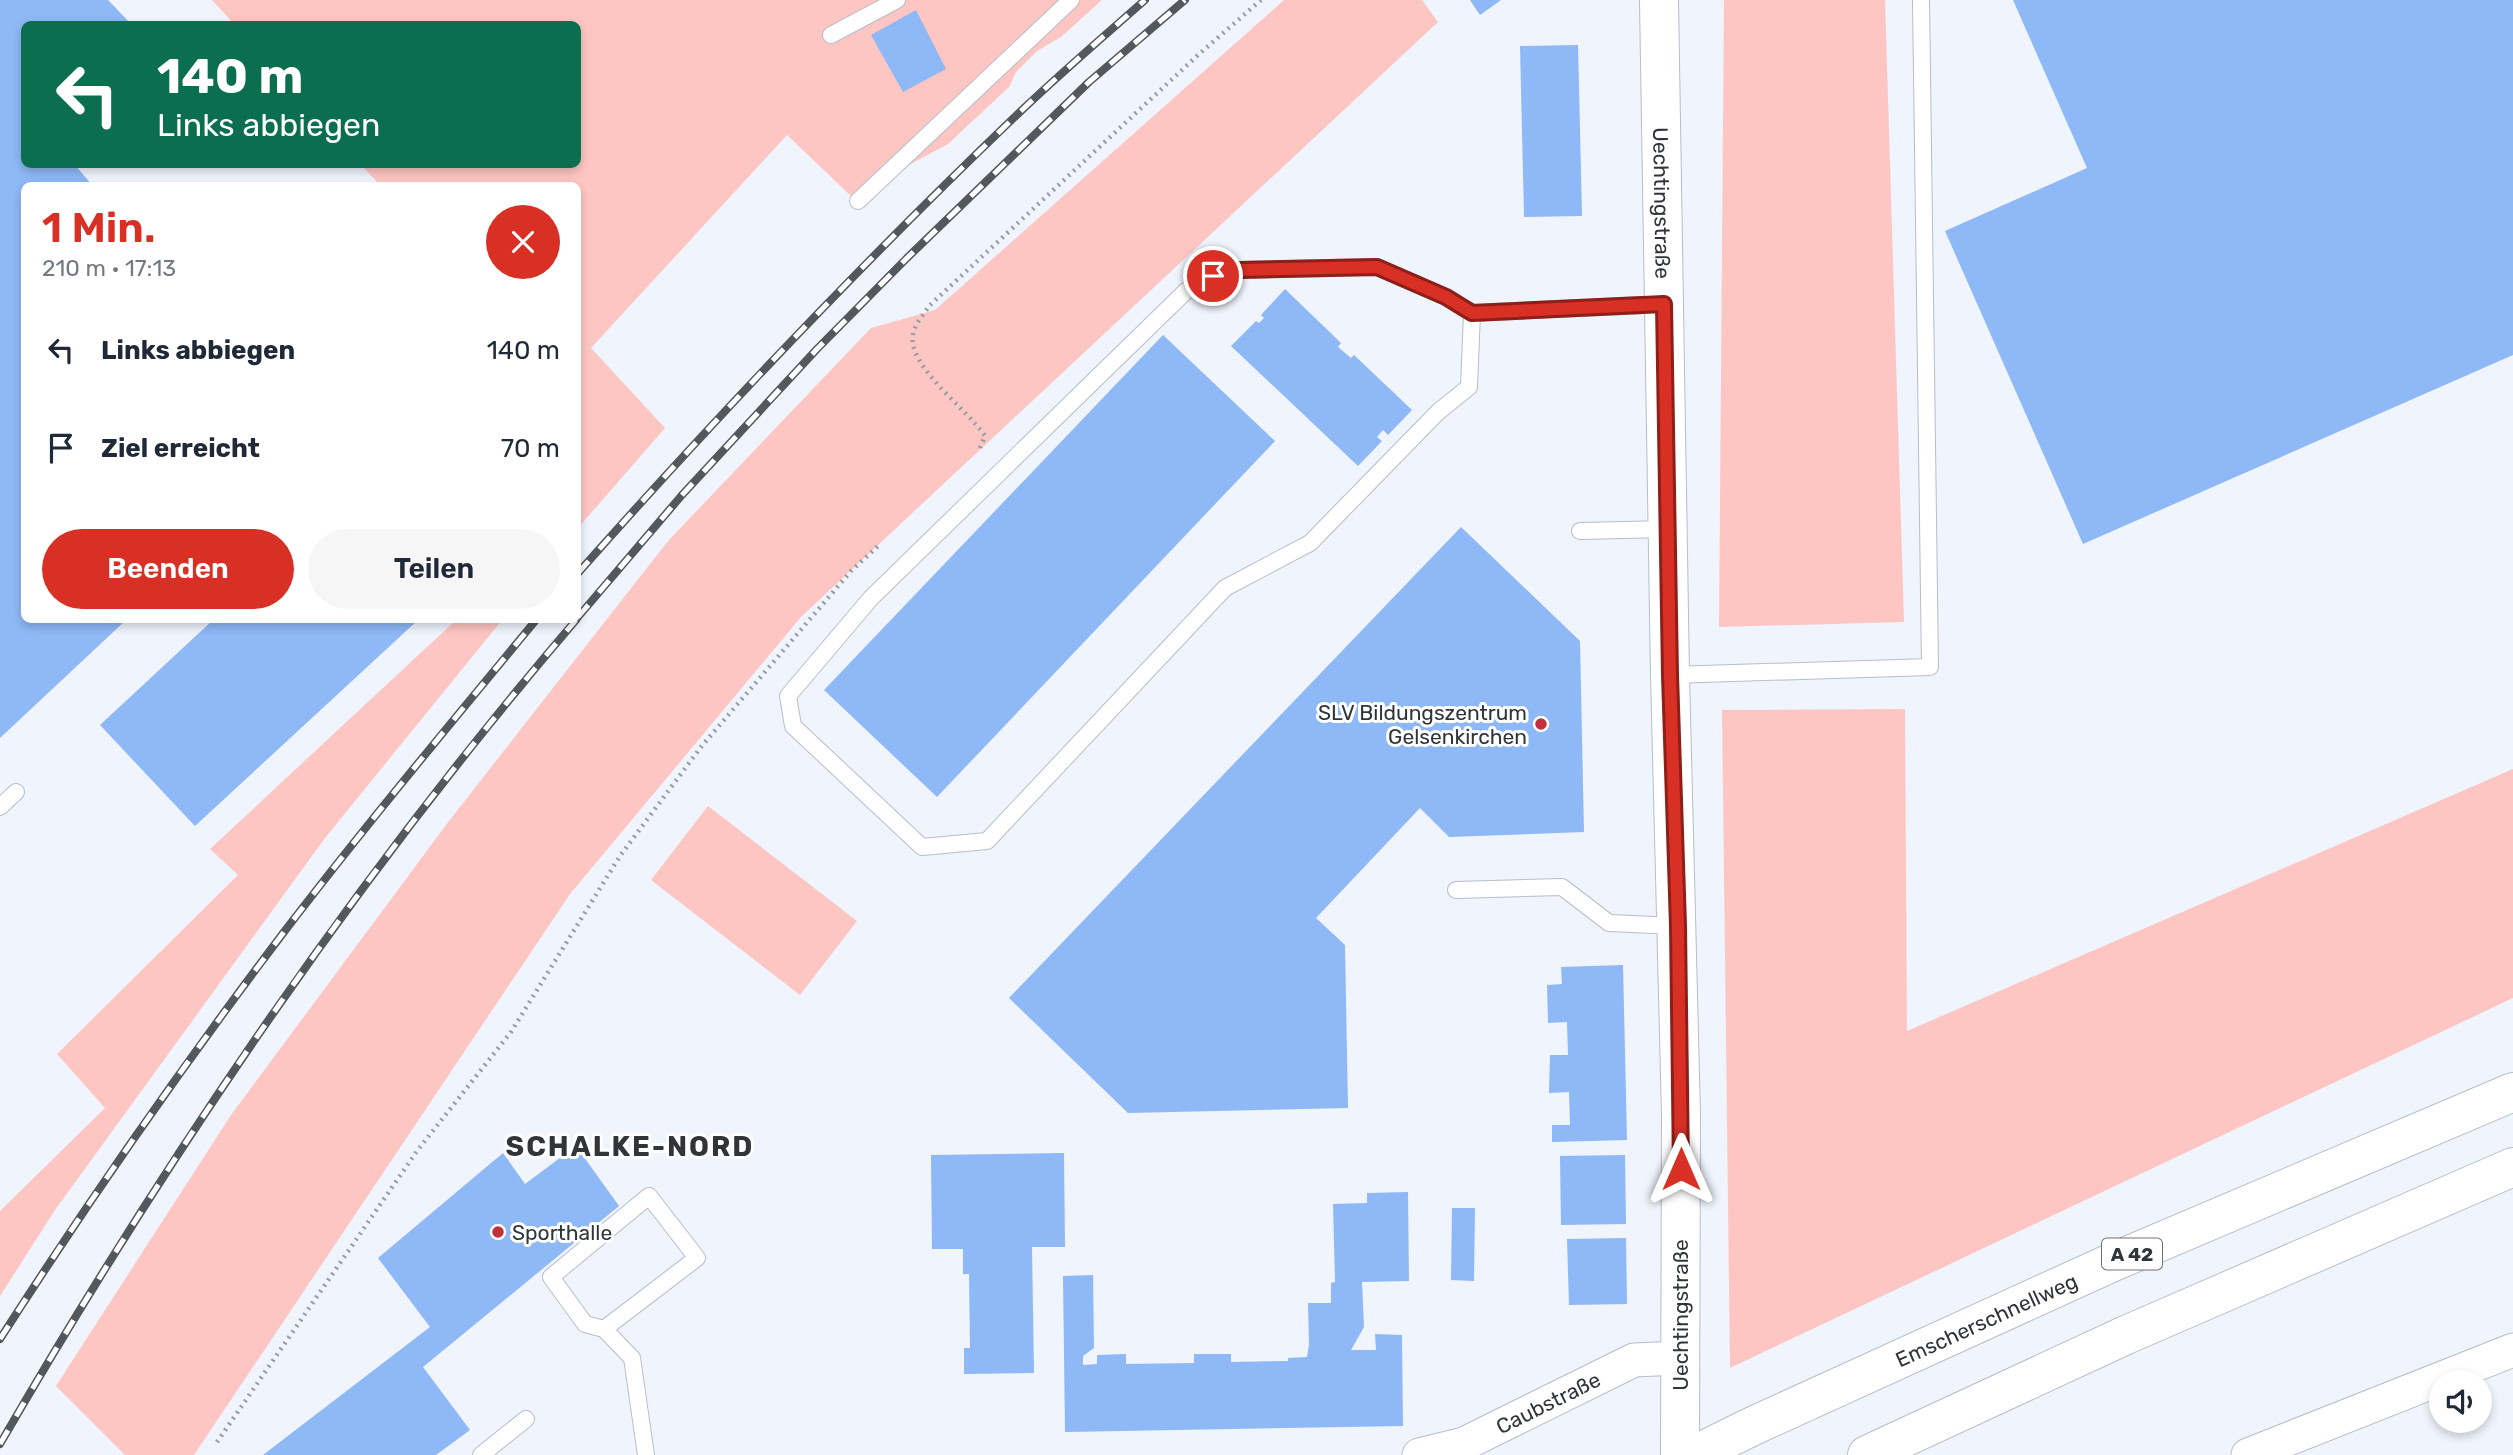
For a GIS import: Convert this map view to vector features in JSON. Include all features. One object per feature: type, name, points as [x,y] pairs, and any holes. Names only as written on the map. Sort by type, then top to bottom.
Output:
[{"type":"main road","name":"Uechtingstraße","points":[[1659,0],[1667,529],[1681,1115],[1680,1455]]},
{"type":"main road","name":"Emscherschnellweg","points":[[1694,1455],[2113,1262],[2513,1092]]},
{"type":"main road","points":[[1867,1455],[2126,1335],[2513,1167]]},
{"type":"street","points":[[2248,1455],[2513,1350]]},
{"type":"street","name":"Caubstraße","points":[[1419,1455],[1464,1444],[1634,1360],[1679,1358]]},
{"type":"lane","points":[[831,35],[897,0]]},
{"type":"lane","points":[[858,201],[1071,0]]},
{"type":"lane","points":[[1670,675],[1930,667],[1921,0]]},
{"type":"lane","points":[[1472,313],[1469,387],[1437,412],[1310,543],[1224,588],[987,841],[922,848],[793,726],[788,696],[871,598],[1186,291],[1213,276],[1240,270],[1377,267],[1446,297],[1472,313],[1664,304]]},
{"type":"lane","points":[[1580,531],[1667,529]]},
{"type":"lane","points":[[0,807],[16,792]]},
{"type":"lane","points":[[1456,890],[1562,887],[1609,923],[1678,926]]},
{"type":"lane","points":[[604,1329],[697,1258],[649,1196],[551,1277],[585,1324],[604,1329],[632,1358],[646,1455]]},
{"type":"lane","points":[[481,1455],[526,1419]]},
{"type":"path","points":[[978,451],[985,436],[976,422],[926,370],[912,349],[913,332],[929,306],[1198,55],[1261,0]]},
{"type":"path","points":[[217,1442],[417,1151],[511,1032],[620,856],[701,747],[851,571],[880,543]]},
{"type":"shaded area","points":[[212,0],[1102,0],[1061,37],[1037,51],[1016,72],[1009,87],[948,144],[851,196],[787,135],[591,348],[665,428],[581,525],[581,182],[377,182],[364,168],[581,168],[581,21],[231,21]]},
{"type":"shaded area","points":[[1284,0],[1422,0],[1438,22],[801,617],[570,894],[194,1455],[125,1455],[56,1386],[231,1115],[449,821],[668,541],[871,328],[935,310]]},
{"type":"shaded area","points":[[1724,0],[1885,0],[1904,622],[1719,627]]},
{"type":"shaded area","points":[[453,623],[500,623],[325,838],[55,1210],[0,1296],[0,1211],[105,1108],[57,1054],[238,875],[210,849]]},
{"type":"shaded area","points":[[1905,709],[1907,1031],[2513,769],[2513,998],[1730,1368],[1722,710]]},
{"type":"shaded area","points":[[708,806],[857,921],[800,995],[651,880]]},
{"type":"building","points":[[0,0],[108,0],[128,21],[21,21],[21,168],[77,168],[90,182],[21,182],[21,623],[123,623],[0,738]]},
{"type":"building","points":[[1470,0],[1501,0],[1480,15]]},
{"type":"building","points":[[2013,0],[2513,0],[2513,355],[2083,544],[1945,231],[2087,168]]},
{"type":"building","points":[[916,10],[946,69],[903,92],[871,35]]},
{"type":"building","points":[[1578,45],[1582,216],[1524,217],[1520,46]]},
{"type":"building","points":[[1285,289],[1341,343],[1338,347],[1351,358],[1354,355],[1412,410],[1388,435],[1383,430],[1377,437],[1382,441],[1358,466],[1231,346],[1256,321],[1259,323],[1264,318],[1261,315]]},
{"type":"building","points":[[1163,335],[1275,441],[937,797],[824,690]]},
{"type":"building","points":[[1461,527],[1580,641],[1584,832],[1449,837],[1420,808],[1316,918],[1345,945],[1348,1108],[1128,1113],[1009,998]]},
{"type":"building","points":[[210,623],[415,623],[195,826],[100,725]]},
{"type":"building","points":[[1623,965],[1627,1140],[1552,1142],[1552,1125],[1570,1125],[1569,1092],[1549,1093],[1550,1055],[1568,1055],[1567,1022],[1548,1023],[1547,985],[1562,984],[1561,967]]},
{"type":"building","name":"Sporthalle","points":[[576,1146],[619,1206],[423,1367],[470,1430],[436,1455],[263,1455],[430,1327],[378,1258],[503,1153],[525,1184]]},
{"type":"building","points":[[1064,1153],[1065,1247],[1032,1247],[1034,1373],[964,1374],[964,1348],[970,1348],[969,1274],[963,1274],[963,1249],[932,1249],[931,1155]]},
{"type":"building","points":[[1625,1155],[1626,1224],[1561,1225],[1560,1156]]},
{"type":"building","points":[[1408,1192],[1409,1281],[1362,1282],[1364,1327],[1351,1350],[1376,1350],[1375,1334],[1402,1335],[1403,1426],[1065,1432],[1063,1276],[1093,1275],[1094,1348],[1083,1356],[1083,1365],[1097,1364],[1097,1355],[1126,1354],[1126,1364],[1194,1363],[1194,1354],[1231,1354],[1231,1362],[1288,1361],[1288,1358],[1307,1357],[1308,1303],[1331,1303],[1331,1283],[1335,1282],[1333,1204],[1367,1203],[1367,1193]]},
{"type":"building","points":[[1452,1208],[1475,1208],[1474,1281],[1451,1280]]},
{"type":"building","points":[[1626,1238],[1627,1304],[1569,1305],[1567,1239]]},
{"type":"railway","points":[[581,570],[740,395],[907,222],[1037,96],[1145,0]]},
{"type":"railway","points":[[581,613],[682,495],[817,349],[1089,82],[1185,0]]},
{"type":"railway","points":[[0,1339],[174,1082],[284,932],[408,775],[534,623]]},
{"type":"railway","points":[[0,1444],[130,1229],[269,1019],[418,816],[574,623]]},
{"type":"place","name":"SLV Bildungszentrum Gelsenkirchen","points":[[1541,724]]},
{"type":"place","name":"Sporthalle","points":[[498,1232]]},
{"type":"district","name":"SCHALKE-NORD","points":[[630,1146]]},
{"type":"route","points":[[1213,276],[1240,270],[1377,267],[1446,297],[1472,313],[1664,304],[1681,1169]]}]
